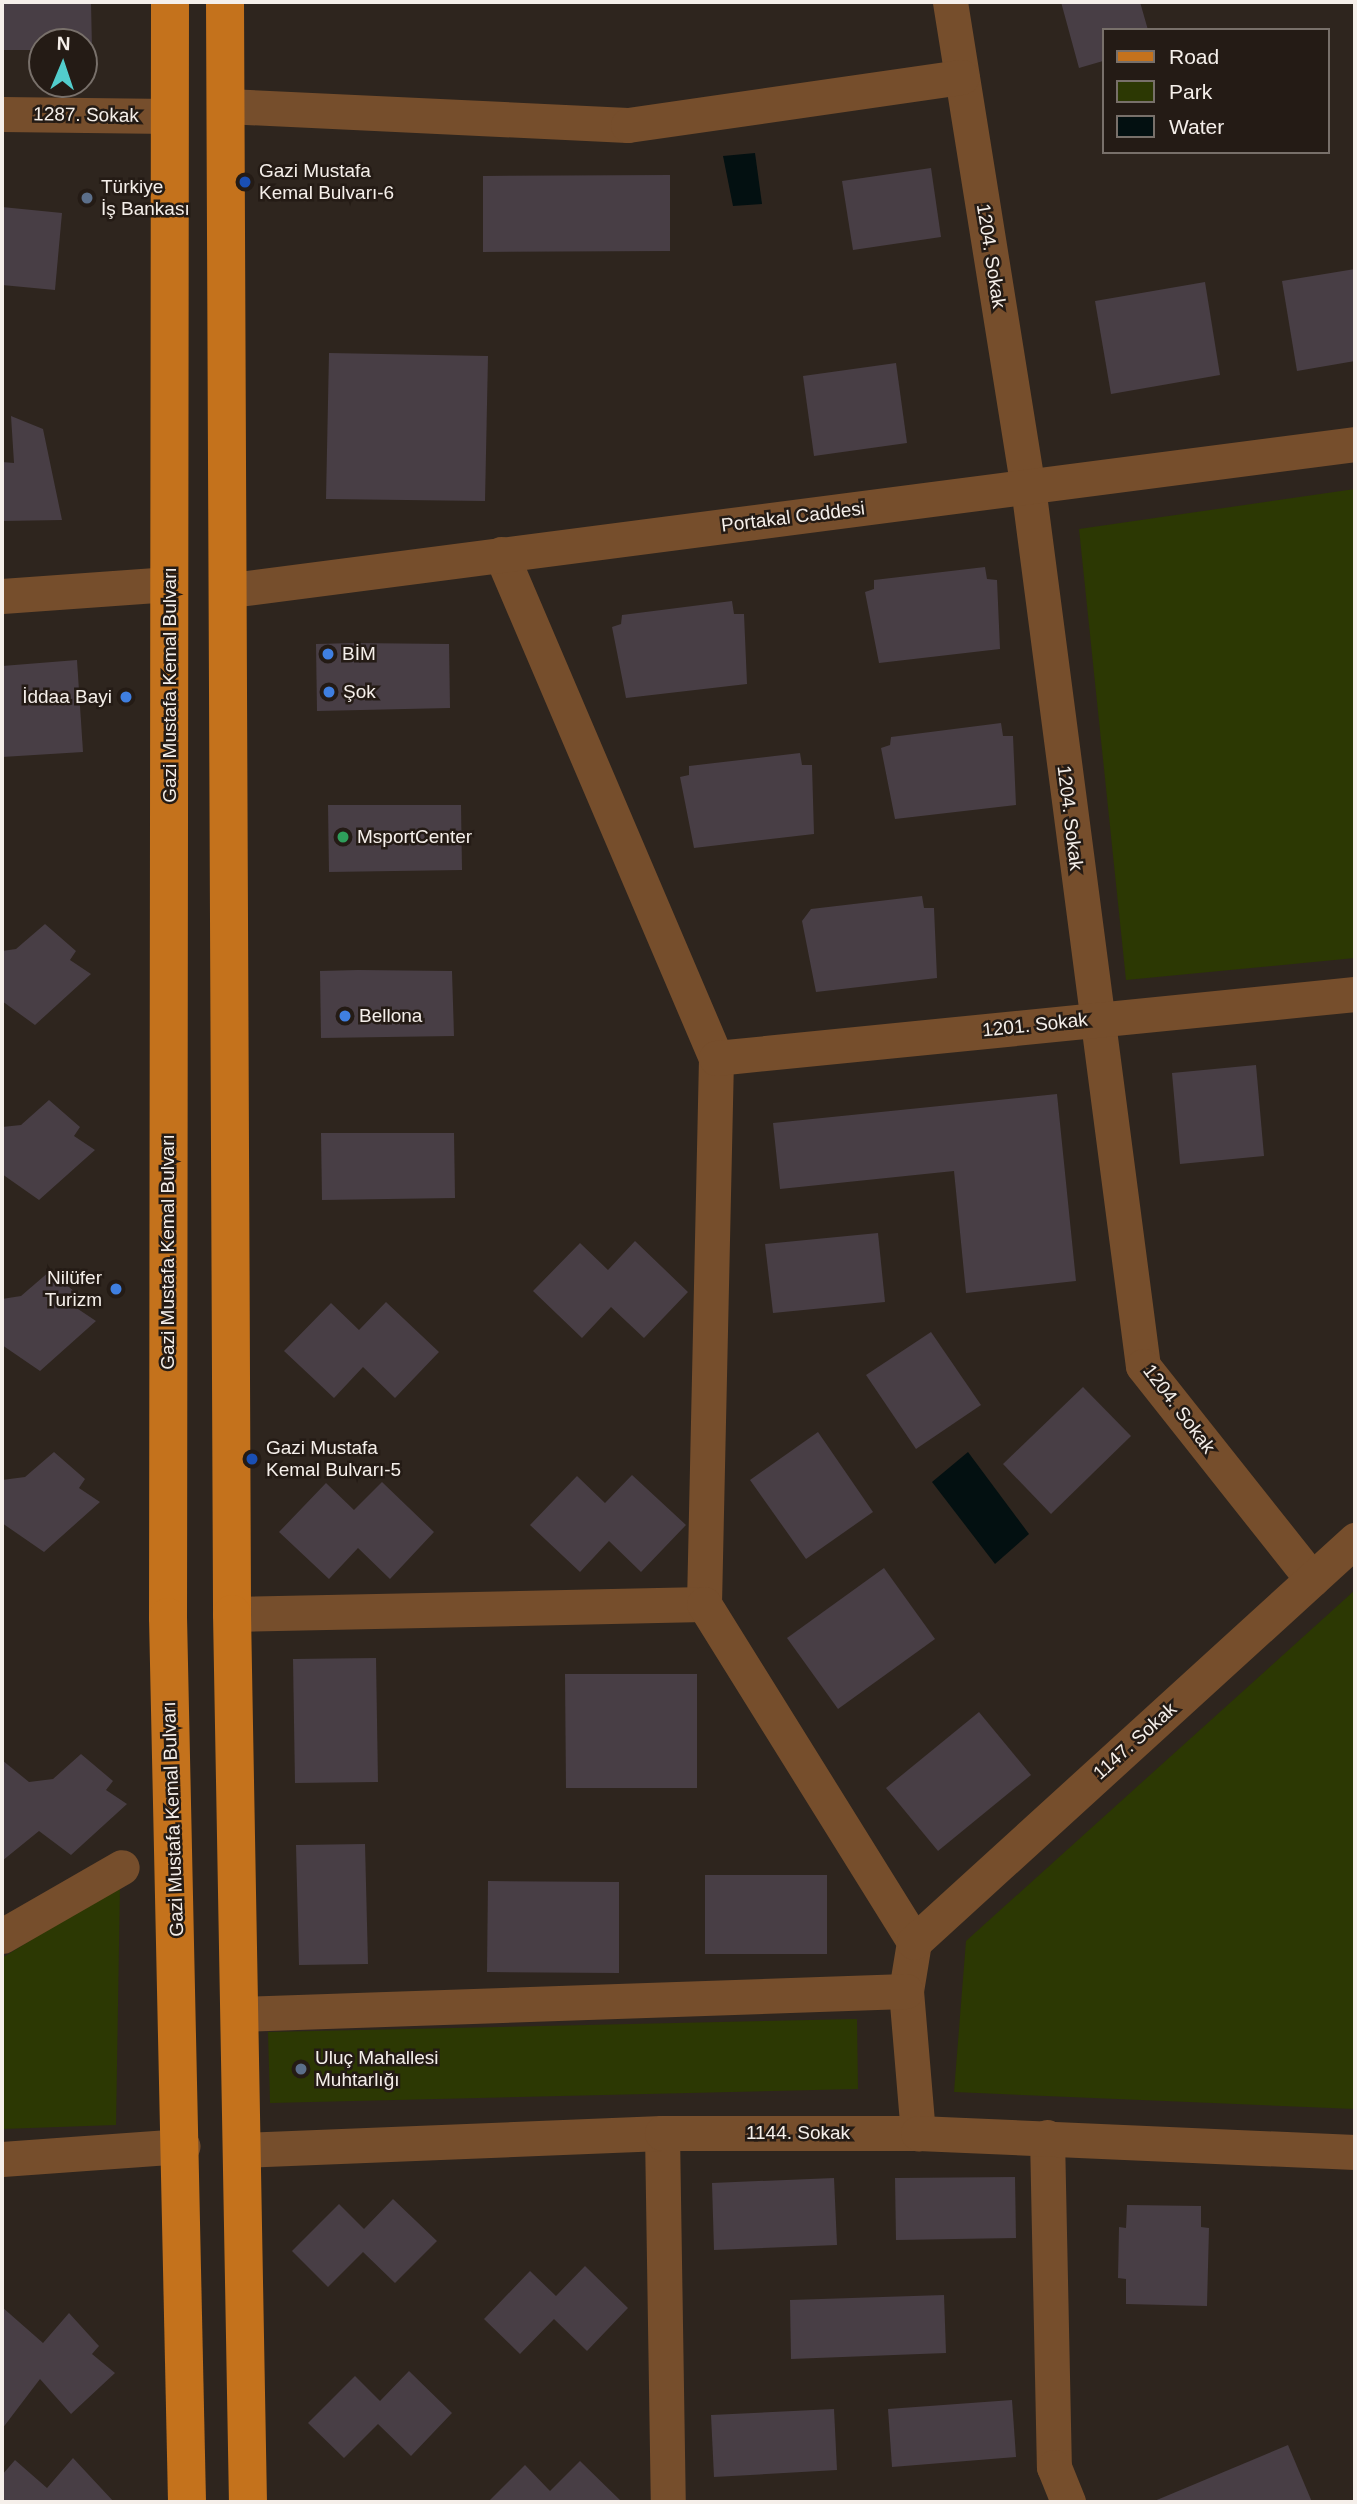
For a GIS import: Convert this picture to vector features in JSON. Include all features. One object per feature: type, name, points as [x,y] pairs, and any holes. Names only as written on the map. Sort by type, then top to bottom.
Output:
[{"type":"main road","name":"Gazi Mustafa Kemal Bulvarı","points":[[170,2],[168,1617],[183,2146],[187,2502]]},
{"type":"main road","points":[[225,2],[230,590],[232,1614],[247,2502]]},
{"type":"street","name":"1204. Sokak","points":[[950,2],[1028,487],[1143,1366],[1312,1579]]},
{"type":"street","points":[[226,106],[628,125],[962,77]]},
{"type":"street","name":"1287. Sokak","points":[[2,114],[170,116]]},
{"type":"street","name":"Portakal Caddesi","points":[[230,590],[1355,444]]},
{"type":"street","points":[[501,554],[716,1058],[704,1604],[914,1942],[906,1991],[918,2133]]},
{"type":"street","points":[[2,596],[170,584]]},
{"type":"street","name":"1201. Sokak","points":[[716,1058],[1355,994]]},
{"type":"street","name":"1147. Sokak","points":[[914,1942],[1355,1540]]},
{"type":"street","points":[[232,1614],[704,1604]]},
{"type":"street","points":[[2,1936],[122,1867]]},
{"type":"street","points":[[238,2014],[906,1991]]},
{"type":"street","points":[[663,2133],[668,2502]]},
{"type":"street","name":"1144. Sokak","points":[[241,2150],[663,2133],[918,2133],[1355,2152]]},
{"type":"street","points":[[1047,2137],[1054,2467],[1068,2502]]},
{"type":"street","points":[[2,2159],[183,2146]]},
{"type":"green space","points":[[1355,489],[1355,958],[1126,980],[1079,529]]},
{"type":"green space","points":[[1355,1590],[1355,2109],[954,2092],[966,1941]]},
{"type":"green space","points":[[120,1885],[116,2125],[2,2129],[2,1958]]},
{"type":"green space","points":[[857,2019],[858,2089],[270,2103],[268,2032]]},
{"type":"water","points":[[755,153],[762,204],[733,206],[723,156]]},
{"type":"water","points":[[968,1452],[1029,1534],[995,1564],[932,1482]]},
{"type":"building","points":[[2,2],[91,2],[92,28],[28,28],[28,50],[2,50]]},
{"type":"building","points":[[1061,2],[1140,2],[1147,28],[1102,28],[1102,61],[1079,68]]},
{"type":"building","points":[[931,168],[941,237],[853,250],[842,181]]},
{"type":"building","points":[[670,175],[670,251],[483,252],[483,176]]},
{"type":"building","points":[[2,207],[62,213],[55,290],[2,285]]},
{"type":"building","points":[[1355,269],[1355,361],[1297,371],[1282,281]]},
{"type":"building","points":[[1205,282],[1220,375],[1111,394],[1095,301]]},
{"type":"building","points":[[329,353],[488,356],[485,501],[326,499]]},
{"type":"building","points":[[896,363],[907,443],[814,456],[803,376]]},
{"type":"building","points":[[11,416],[43,429],[62,520],[2,521],[2,462],[14,463]]},
{"type":"building","points":[[985,567],[987,579],[997,580],[1000,649],[879,663],[865,592],[874,589],[874,580]]},
{"type":"building","points":[[732,601],[734,614],[744,614],[747,684],[626,698],[612,627],[621,624],[622,615]]},
{"type":"building","points":[[316,644],[449,644],[450,708],[317,711]]},
{"type":"building","points":[[77,660],[83,752],[2,757],[2,666]]},
{"type":"building","points":[[1001,723],[1003,736],[1013,736],[1016,805],[895,819],[881,748],[890,745],[891,737]]},
{"type":"building","points":[[800,753],[802,765],[812,765],[814,834],[694,848],[680,777],[689,775],[689,766]]},
{"type":"building","points":[[328,805],[461,805],[462,870],[329,872]]},
{"type":"building","points":[[922,896],[924,908],[934,908],[937,978],[816,992],[802,921],[811,909]]},
{"type":"building","points":[[45,924],[76,951],[70,960],[91,974],[35,1025],[2,1001],[2,951],[16,949]]},
{"type":"building","points":[[320,971],[452,971],[454,1036],[321,1038]]},
{"type":"building","points":[[1256,1065],[1264,1156],[1180,1164],[1172,1073]]},
{"type":"building","points":[[1057,1094],[1076,1281],[966,1293],[954,1171],[780,1189],[773,1123]]},
{"type":"building","points":[[49,1100],[80,1127],[74,1136],[95,1150],[39,1200],[2,1174],[2,1127],[21,1125]]},
{"type":"building","points":[[321,1133],[454,1133],[455,1198],[322,1200]]},
{"type":"building","points":[[878,1233],[885,1302],[773,1313],[765,1244]]},
{"type":"building","points":[[635,1241],[688,1292],[644,1338],[611,1307],[582,1338],[533,1291],[580,1243],[608,1270]]},
{"type":"building","points":[[50,1271],[82,1298],[75,1307],[96,1321],[40,1371],[2,1345],[2,1299],[21,1296]]},
{"type":"building","points":[[386,1302],[439,1352],[395,1398],[363,1367],[334,1398],[284,1351],[331,1303],[359,1330]]},
{"type":"building","points":[[931,1332],[981,1405],[916,1449],[866,1375]]},
{"type":"building","points":[[1083,1387],[1131,1436],[1051,1514],[1003,1464]]},
{"type":"building","points":[[818,1432],[873,1512],[806,1559],[750,1480]]},
{"type":"building","points":[[54,1452],[85,1479],[79,1488],[100,1502],[44,1552],[2,1523],[2,1480],[25,1477]]},
{"type":"building","points":[[632,1475],[686,1525],[641,1572],[609,1541],[580,1572],[530,1525],[577,1476],[605,1503]]},
{"type":"building","points":[[382,1482],[434,1532],[390,1579],[358,1548],[329,1579],[279,1532],[326,1483],[354,1510]]},
{"type":"building","points":[[884,1568],[935,1639],[838,1709],[787,1638]]},
{"type":"building","points":[[376,1658],[378,1782],[295,1783],[293,1659]]},
{"type":"building","points":[[565,1674],[697,1674],[697,1788],[566,1788]]},
{"type":"building","points":[[979,1712],[1031,1775],[938,1851],[886,1788]]},
{"type":"building","points":[[81,1754],[113,1781],[106,1790],[127,1804],[71,1855],[39,1831],[2,1861],[2,1760],[29,1782],[53,1779]]},
{"type":"building","points":[[365,1844],[368,1964],[299,1965],[296,1845]]},
{"type":"building","points":[[705,1875],[827,1875],[827,1954],[705,1954]]},
{"type":"building","points":[[488,1881],[619,1882],[619,1973],[487,1972]]},
{"type":"building","points":[[1015,2177],[1016,2238],[896,2240],[895,2178]]},
{"type":"building","points":[[834,2178],[837,2245],[714,2250],[712,2183]]},
{"type":"building","points":[[393,2199],[437,2241],[395,2283],[363,2252],[328,2287],[292,2251],[339,2204],[364,2229]]},
{"type":"building","points":[[1127,2205],[1201,2206],[1201,2227],[1209,2228],[1207,2306],[1126,2304],[1126,2279],[1118,2278],[1119,2227],[1126,2228]]},
{"type":"building","points":[[585,2266],[628,2308],[587,2351],[554,2319],[520,2354],[484,2319],[530,2271],[556,2296]]},
{"type":"building","points":[[944,2295],[946,2353],[791,2359],[790,2300]]},
{"type":"building","points":[[2,2307],[43,2343],[69,2313],[99,2346],[92,2354],[115,2373],[71,2414],[40,2379],[2,2429]]},
{"type":"building","points":[[409,2371],[452,2413],[411,2456],[378,2424],[344,2458],[308,2423],[355,2376],[380,2401]]},
{"type":"building","points":[[1012,2400],[1016,2457],[892,2467],[888,2409]]},
{"type":"building","points":[[834,2409],[837,2470],[714,2477],[711,2415]]},
{"type":"building","points":[[1288,2445],[1312,2502],[1152,2502]]},
{"type":"building","points":[[73,2458],[114,2502],[2,2502],[2,2475],[15,2460],[47,2488]]},
{"type":"building","points":[[580,2461],[622,2502],[488,2502],[525,2465],[550,2491]]},
{"type":"place","name":"Gazi Mustafa Kemal Bulvarı-6","points":[[245,182]]},
{"type":"place","name":"Türkiye İş Bankası","points":[[87,198]]},
{"type":"place","name":"BİM","points":[[328,654]]},
{"type":"place","name":"Şok","points":[[329,692]]},
{"type":"place","name":"İddaa Bayi","points":[[126,697]]},
{"type":"place","name":"MsportCenter","points":[[343,837]]},
{"type":"place","name":"Bellona","points":[[345,1016]]},
{"type":"place","name":"Nilüfer Turizm","points":[[116,1289]]},
{"type":"place","name":"Gazi Mustafa Kemal Bulvarı-5","points":[[252,1459]]},
{"type":"place","name":"Uluç Mahallesi Muhtarlığı","points":[[301,2069]]}]
